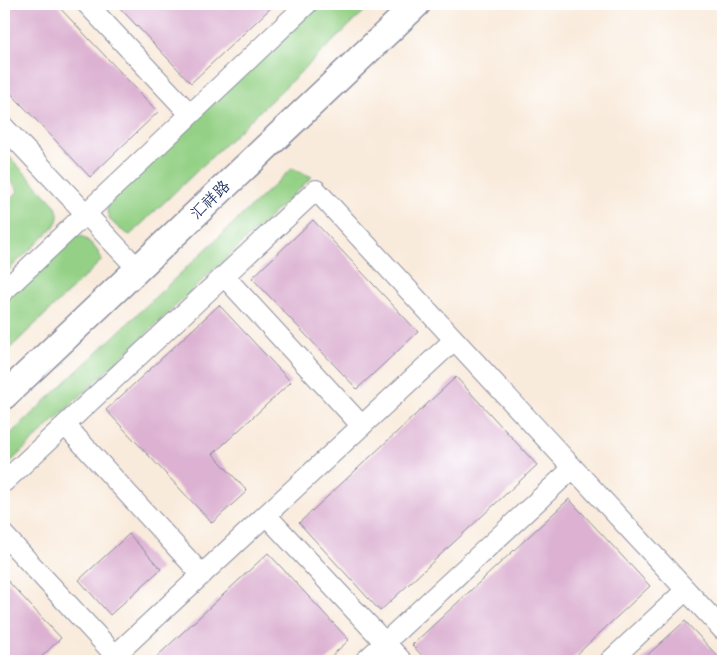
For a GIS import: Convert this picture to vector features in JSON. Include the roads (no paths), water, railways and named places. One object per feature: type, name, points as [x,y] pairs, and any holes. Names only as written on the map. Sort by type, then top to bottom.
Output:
[{"type":"main road","name":"汇祥路","points":[[4,396],[417,4]]},
{"type":"lane","points":[[86,4],[190,114]]},
{"type":"lane","points":[[4,290],[307,4]]},
{"type":"lane","points":[[4,127],[138,269]]},
{"type":"lane","points":[[4,482],[316,190],[723,630]]},
{"type":"lane","points":[[224,276],[362,426]]},
{"type":"lane","points":[[4,535],[112,658],[454,340]]},
{"type":"lane","points":[[64,425],[202,575]]},
{"type":"lane","points":[[365,661],[573,468]]},
{"type":"lane","points":[[266,515],[402,661]]},
{"type":"lane","points":[[610,661],[686,590]]}]
